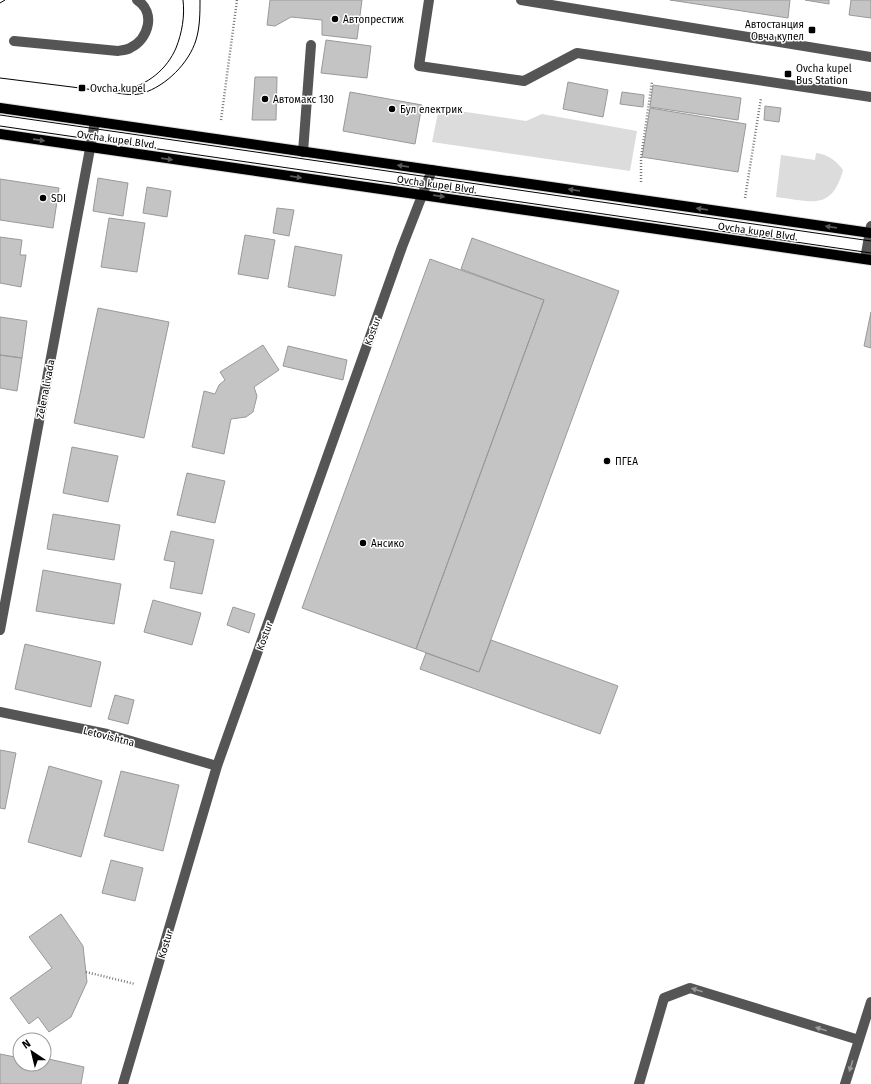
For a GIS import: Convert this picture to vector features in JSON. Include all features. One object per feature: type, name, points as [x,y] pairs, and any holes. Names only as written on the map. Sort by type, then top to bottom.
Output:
[{"type":"main road","name":"Ovcha kupel Blvd.","points":[[0,108],[303,152],[871,230]]},
{"type":"main road","name":"Ovcha kupel Blvd.","points":[[0,134],[868,259]]},
{"type":"street","points":[[14,41],[118,51],[130,48],[142,39],[149,25],[148,12],[141,2],[137,0]]},
{"type":"street","points":[[429,0],[419,66],[524,81],[577,53],[871,97]]},
{"type":"street","points":[[521,0],[871,57]]},
{"type":"street","points":[[303,152],[311,45]]},
{"type":"street","name":"Zelena livada","points":[[0,630],[95,122]]},
{"type":"street","name":"Kostur","points":[[123,1084],[217,766],[402,247],[432,170]]},
{"type":"street","points":[[868,259],[871,230]]},
{"type":"street","name":"Letovishtna","points":[[0,712],[107,734],[217,766]]},
{"type":"street","points":[[639,1084],[664,998],[690,988],[859,1040]]},
{"type":"street","points":[[845,1084],[871,1002]]},
{"type":"path","points":[[221,120],[237,0]]},
{"type":"path","points":[[641,183],[641,158],[654,64]]},
{"type":"path","points":[[745,198],[763,80]]},
{"type":"path","points":[[86,972],[116,980]]},
{"type":"shaded area","points":[[439,108],[526,121],[542,114],[637,131],[630,171],[432,142]]},
{"type":"shaded area","points":[[816,153],[831,158],[843,170],[833,192],[826,198],[818,201],[776,197],[781,155],[815,160]]},
{"type":"building","name":"Автопрестиж","points":[[270,0],[362,0],[357,39],[322,35],[322,20],[291,17],[275,26],[267,25]]},
{"type":"building","points":[[670,0],[790,0],[788,18]]},
{"type":"building","points":[[805,0],[829,0],[829,4]]},
{"type":"building","points":[[851,0],[871,0],[871,18],[849,15]]},
{"type":"building","points":[[326,40],[371,46],[367,78],[321,73]]},
{"type":"building","name":"Автомакс 130","points":[[255,77],[277,77],[276,120],[252,120]]},
{"type":"building","points":[[568,82],[608,90],[603,117],[563,109]]},
{"type":"building","points":[[653,85],[741,98],[738,120],[650,107]]},
{"type":"building","points":[[350,92],[422,105],[415,144],[343,131]]},
{"type":"building","points":[[622,92],[644,95],[643,107],[620,104]]},
{"type":"building","points":[[765,106],[781,108],[779,122],[764,120]]},
{"type":"building","points":[[650,108],[746,124],[738,172],[642,157]]},
{"type":"building","points":[[98,178],[128,183],[123,216],[93,211]]},
{"type":"building","points":[[0,179],[59,188],[53,228],[0,220]]},
{"type":"building","points":[[147,187],[171,191],[167,217],[143,213]]},
{"type":"building","points":[[277,208],[294,210],[289,236],[273,233]]},
{"type":"building","points":[[109,218],[145,223],[137,272],[101,267]]},
{"type":"building","points":[[245,235],[275,240],[268,279],[238,274]]},
{"type":"building","points":[[0,237],[22,240],[20,255],[26,255],[21,287],[0,283]]},
{"type":"building","points":[[472,238],[619,291],[479,672],[416,649],[544,300],[461,269]]},
{"type":"building","points":[[295,246],[342,255],[335,296],[288,287]]},
{"type":"building","points":[[430,259],[544,300],[416,649],[302,608]]},
{"type":"building","points":[[98,308],[169,322],[144,438],[74,423]]},
{"type":"building","points":[[871,312],[871,348],[864,346]]},
{"type":"building","points":[[0,317],[27,321],[22,358],[0,355]]},
{"type":"building","points":[[263,345],[279,370],[254,387],[257,396],[253,412],[246,417],[231,419],[224,454],[192,447],[204,391],[215,394],[219,385],[225,380],[220,372]]},
{"type":"building","points":[[288,346],[347,360],[343,380],[283,366]]},
{"type":"building","points":[[0,355],[22,358],[17,391],[0,388]]},
{"type":"building","points":[[72,447],[118,456],[108,502],[63,493]]},
{"type":"building","points":[[187,473],[225,481],[215,523],[177,515]]},
{"type":"building","points":[[53,514],[120,525],[114,560],[47,549]]},
{"type":"building","points":[[171,531],[214,540],[202,594],[170,588],[175,562],[164,560]]},
{"type":"building","points":[[43,570],[121,584],[114,624],[36,611]]},
{"type":"building","points":[[153,600],[201,613],[192,645],[144,632]]},
{"type":"building","points":[[233,607],[255,614],[249,633],[227,625]]},
{"type":"building","points":[[491,640],[618,686],[600,734],[420,669],[426,653],[479,672]]},
{"type":"building","points":[[25,644],[101,662],[91,707],[15,689]]},
{"type":"building","points":[[115,695],[134,700],[128,724],[108,719]]},
{"type":"building","points":[[0,750],[16,753],[5,809],[0,808]]},
{"type":"building","points":[[49,766],[102,781],[81,857],[28,842]]},
{"type":"building","points":[[121,771],[179,785],[163,851],[104,836]]},
{"type":"building","points":[[111,860],[143,868],[135,901],[102,893]]},
{"type":"building","points":[[61,914],[83,946],[87,982],[71,1017],[49,1032],[38,1017],[29,1024],[10,998],[52,968],[29,937]]},
{"type":"building","points":[[0,1054],[12,1056],[12,1072],[52,1072],[52,1060],[84,1067],[81,1084],[0,1084]]},
{"type":"tram line","points":[[0,3],[5,0]]},
{"type":"tram line","points":[[0,78],[91,90],[118,91],[133,88],[156,75],[172,56],[180,36],[184,12],[183,0]]},
{"type":"tram line","points":[[116,93],[133,95],[152,90],[176,72],[193,49],[199,25],[200,0]]},
{"type":"tram line","points":[[0,115],[871,241]]},
{"type":"tram line","points":[[0,126],[871,253]]},
{"type":"place","name":"Автопрестиж","points":[[335,19]]},
{"type":"place","name":"Автостанция Овча купел","points":[[812,30]]},
{"type":"place","name":"Ovcha kupel Bus Station","points":[[788,74]]},
{"type":"place","name":"Ovcha kupel","points":[[82,88]]},
{"type":"place","name":"Автомакс 130","points":[[265,99]]},
{"type":"place","name":"Бул електрик","points":[[392,109]]},
{"type":"place","name":"SDI","points":[[43,198]]},
{"type":"place","name":"ПГЕА","points":[[607,461]]},
{"type":"place","name":"Ансико","points":[[363,543]]}]
